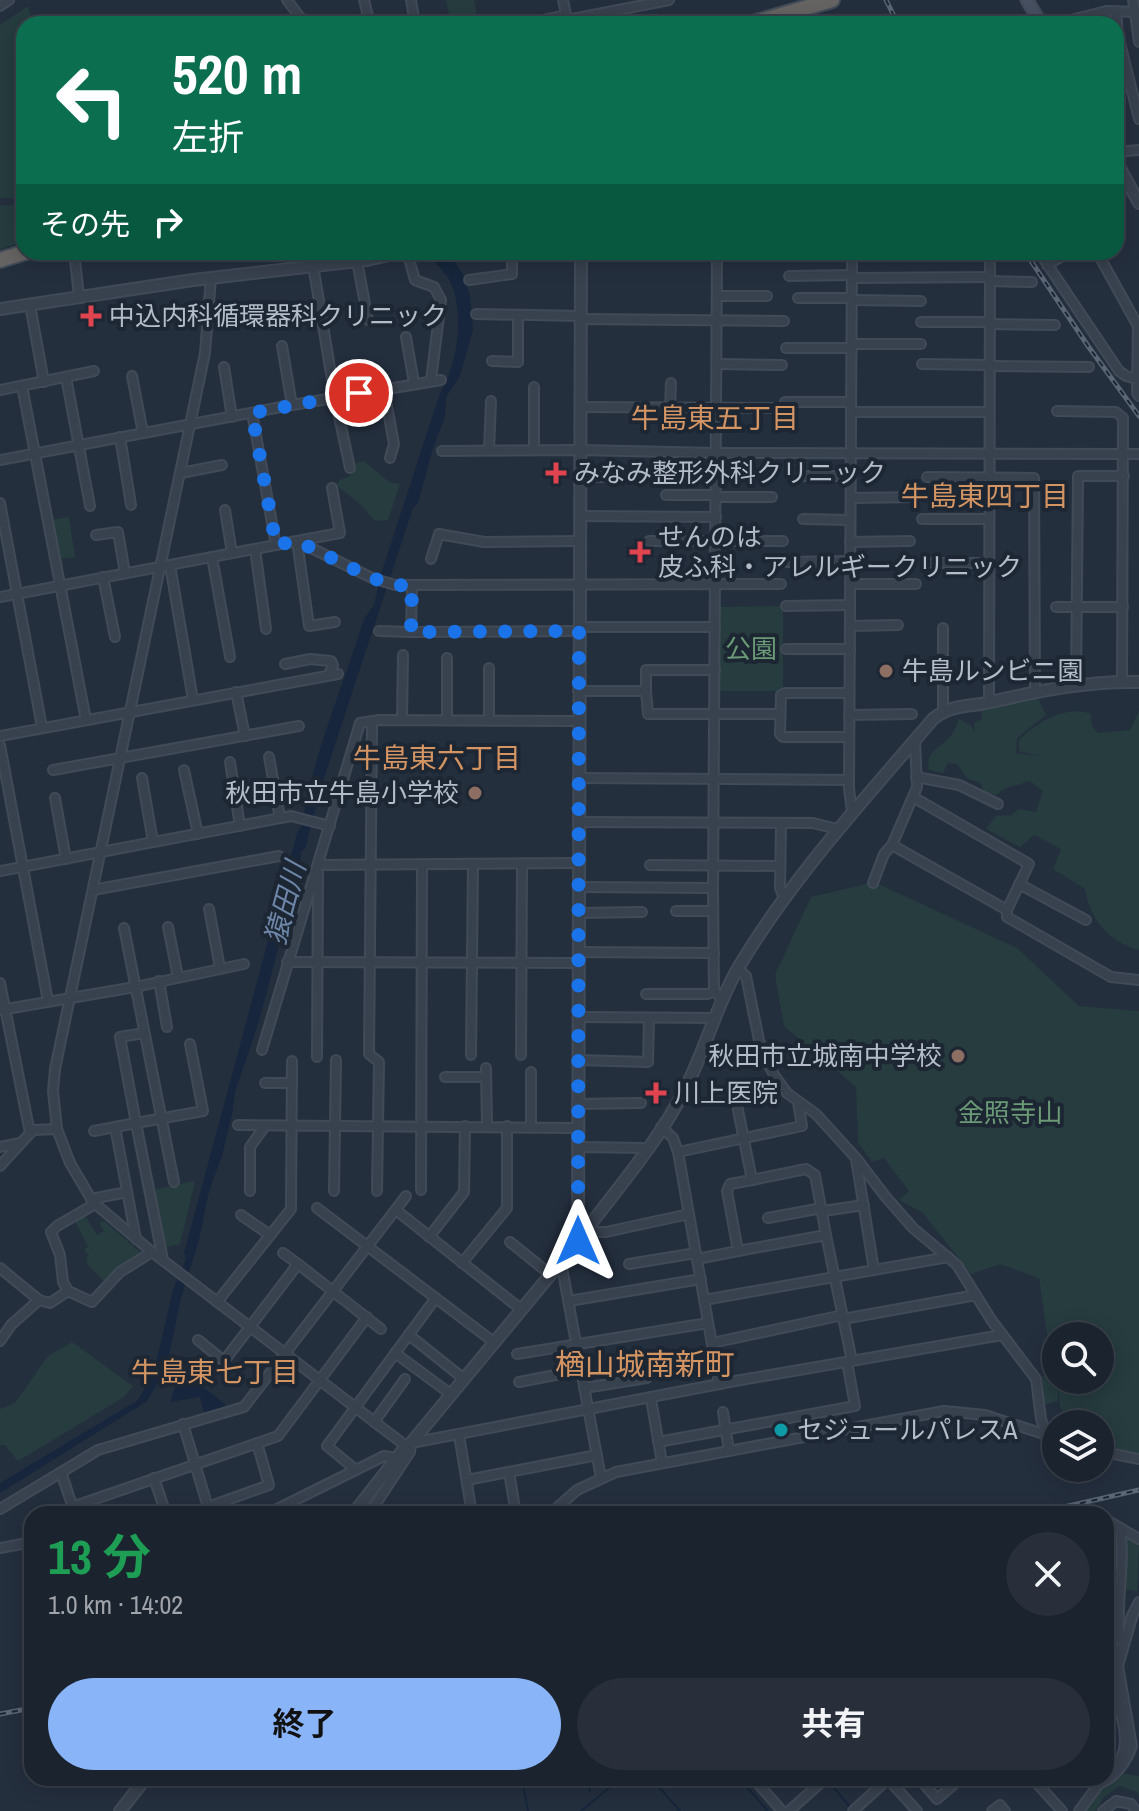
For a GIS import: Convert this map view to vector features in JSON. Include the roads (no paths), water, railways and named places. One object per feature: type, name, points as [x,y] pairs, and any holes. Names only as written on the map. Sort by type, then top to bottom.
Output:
[{"type":"highway","points":[[777,16],[832,0]]},
{"type":"street","points":[[0,6],[9,0]]},
{"type":"street","points":[[287,0],[299,16]]},
{"type":"street","points":[[612,0],[613,11]]},
{"type":"street","points":[[587,16],[669,0]]},
{"type":"street","points":[[1133,0],[1139,42]]},
{"type":"street","points":[[1087,16],[1107,11],[1137,12]]},
{"type":"street","points":[[1116,12],[1116,16]]},
{"type":"street","points":[[1124,59],[1139,119]]},
{"type":"street","points":[[1124,176],[1139,203]]},
{"type":"street","points":[[75,260],[79,296]]},
{"type":"street","points":[[0,309],[313,265],[329,260]]},
{"type":"street","points":[[350,260],[362,260]]},
{"type":"street","points":[[408,260],[415,280],[434,287],[441,300],[431,380]]},
{"type":"street","points":[[469,280],[512,274],[512,260]]},
{"type":"street","points":[[581,260],[577,1104],[581,1237]]},
{"type":"street","points":[[359,1506],[551,1275],[647,1148],[683,1094],[716,1018],[718,995],[713,865],[717,260]]},
{"type":"street","points":[[852,260],[849,693],[852,811]]},
{"type":"street","points":[[989,703],[990,260]]},
{"type":"street","points":[[1044,260],[1119,371],[1137,379]]},
{"type":"street","points":[[1047,265],[1055,260]]},
{"type":"street","points":[[1101,260],[1138,326],[1139,396]]},
{"type":"street","points":[[357,261],[368,320]]},
{"type":"street","points":[[313,265],[350,468]]},
{"type":"street","points":[[789,276],[1032,282]]},
{"type":"street","points":[[211,278],[205,353],[166,566],[129,712],[55,1069],[53,1091],[57,1129],[70,1163],[93,1201],[170,1267],[374,1422],[409,1444],[719,1384],[1002,1335]]},
{"type":"street","points":[[717,296],[767,296]]},
{"type":"street","points":[[798,298],[921,301]]},
{"type":"street","points":[[30,305],[44,382]]},
{"type":"street","points":[[476,314],[784,321]]},
{"type":"street","points":[[492,361],[518,362],[518,315]]},
{"type":"street","points":[[921,322],[1055,325]]},
{"type":"street","points":[[406,337],[414,383]]},
{"type":"street","points":[[786,348],[921,344]]},
{"type":"street","points":[[282,346],[292,405]]},
{"type":"street","points":[[717,364],[782,365]]},
{"type":"street","points":[[922,364],[1089,367]]},
{"type":"street","points":[[224,367],[232,417]]},
{"type":"street","points":[[0,390],[94,371]]},
{"type":"street","points":[[132,376],[143,433]]},
{"type":"street","points":[[66,377],[90,506]]},
{"type":"street","points":[[0,460],[441,380]]},
{"type":"street","points":[[670,408],[671,383]]},
{"type":"street","points":[[22,386],[86,720]]},
{"type":"street","points":[[534,387],[534,449]]},
{"type":"street","points":[[384,389],[394,444],[390,458]]},
{"type":"street","points":[[489,450],[491,401]]},
{"type":"street","points":[[580,407],[784,405],[989,412]]},
{"type":"street","points":[[1057,411],[1119,412],[1123,418],[1122,682]]},
{"type":"street","points":[[252,413],[276,545]]},
{"type":"street","points":[[120,437],[131,505]]},
{"type":"street","points":[[442,451],[1139,454]]},
{"type":"street","points":[[181,473],[222,465]]},
{"type":"street","points":[[801,476],[851,476]]},
{"type":"street","points":[[1076,684],[1078,476],[1124,476]]},
{"type":"street","points":[[579,477],[631,477]]},
{"type":"street","points":[[927,477],[1034,478],[1035,690]]},
{"type":"street","points":[[0,597],[340,533],[332,488]]},
{"type":"street","points":[[666,495],[772,497]]},
{"type":"street","points":[[851,498],[919,497]]},
{"type":"street","points":[[0,503],[42,727]]},
{"type":"street","points":[[225,510],[232,553]]},
{"type":"street","points":[[580,516],[716,517]]},
{"type":"street","points":[[803,519],[850,520]]},
{"type":"street","points":[[922,519],[988,519]]},
{"type":"street","points":[[96,535],[118,532],[125,573]]},
{"type":"street","points":[[431,559],[439,534],[484,542],[579,541]]},
{"type":"street","points":[[297,541],[372,578],[395,585],[781,584]]},
{"type":"street","points":[[297,541],[309,626],[335,622]]},
{"type":"street","points":[[649,541],[783,541]]},
{"type":"street","points":[[850,542],[910,541]]},
{"type":"street","points":[[255,549],[266,629]]},
{"type":"street","points":[[212,557],[230,657]]},
{"type":"street","points":[[787,562],[850,561]]},
{"type":"street","points":[[932,563],[988,563]]},
{"type":"street","points":[[166,566],[193,700]]},
{"type":"street","points":[[103,577],[115,637]]},
{"type":"street","points":[[850,584],[916,584]]},
{"type":"street","points":[[411,632],[412,586]]},
{"type":"street","points":[[786,606],[850,605]]},
{"type":"street","points":[[1056,607],[1123,607]]},
{"type":"street","points":[[850,626],[898,625]]},
{"type":"street","points":[[379,631],[715,627]]},
{"type":"street","points":[[943,628],[943,711]]},
{"type":"street","points":[[786,649],[850,649]]},
{"type":"street","points":[[402,720],[403,655]]},
{"type":"street","points":[[447,658],[447,720]]},
{"type":"street","points":[[0,736],[334,674],[331,661],[310,659],[285,664]]},
{"type":"street","points":[[489,668],[489,720]]},
{"type":"street","points":[[715,670],[646,670],[648,714],[780,714]]},
{"type":"street","points":[[718,995],[784,898],[837,829],[943,711],[989,703],[1035,690],[1076,684],[1139,682]]},
{"type":"street","points":[[578,691],[646,691]]},
{"type":"street","points":[[236,692],[245,736]]},
{"type":"street","points":[[849,693],[785,693],[781,695],[780,714],[780,734],[783,737],[849,737]]},
{"type":"street","points":[[849,715],[912,714]]},
{"type":"street","points":[[262,1050],[360,723],[402,720],[578,721]]},
{"type":"street","points":[[372,721],[369,1054],[379,1062],[377,1191]]},
{"type":"street","points":[[53,770],[299,726]]},
{"type":"street","points":[[873,883],[917,787],[915,740]]},
{"type":"street","points":[[0,745],[48,1001]]},
{"type":"street","points":[[269,757],[280,818]]},
{"type":"street","points":[[230,762],[240,826]]},
{"type":"street","points":[[184,770],[198,834]]},
{"type":"street","points":[[916,777],[959,785],[998,804]]},
{"type":"street","points":[[142,778],[153,842]]},
{"type":"street","points":[[578,778],[849,780]]},
{"type":"street","points":[[913,797],[1029,864],[1007,910],[1007,917],[1111,977],[1139,980]]},
{"type":"street","points":[[55,798],[66,859]]},
{"type":"street","points":[[0,871],[280,818],[298,816],[330,826]]},
{"type":"street","points":[[578,822],[813,823],[837,829]]},
{"type":"street","points":[[781,823],[780,888],[784,898]]},
{"type":"street","points":[[892,845],[1007,910]]},
{"type":"street","points":[[93,890],[279,856]]},
{"type":"street","points":[[318,865],[578,863]]},
{"type":"street","points":[[317,1057],[318,865]]},
{"type":"street","points":[[471,1055],[473,865]]},
{"type":"street","points":[[521,1055],[522,865]]},
{"type":"street","points":[[650,865],[780,866]]},
{"type":"street","points":[[421,1190],[422,866]]},
{"type":"street","points":[[1019,884],[1086,920]]},
{"type":"street","points":[[578,887],[713,888]]},
{"type":"street","points":[[209,909],[220,968]]},
{"type":"street","points":[[676,911],[713,911]]},
{"type":"street","points":[[578,913],[642,912]]},
{"type":"street","points":[[168,927],[178,977]]},
{"type":"street","points":[[124,928],[174,1182]]},
{"type":"street","points":[[287,962],[521,964],[578,957],[714,953]]},
{"type":"street","points":[[2,1009],[135,987],[244,964]]},
{"type":"street","points":[[738,969],[746,976],[761,1050],[782,1086],[816,1114],[913,1228],[957,1265],[1002,1335],[1036,1379],[1042,1421]]},
{"type":"street","points":[[159,981],[167,1027]]},
{"type":"street","points":[[0,983],[2,1009],[30,1133]]},
{"type":"street","points":[[646,994],[718,995]]},
{"type":"street","points":[[578,1017],[716,1018]]},
{"type":"street","points":[[578,1060],[648,1062],[649,1018]]},
{"type":"street","points":[[144,1033],[120,1037],[163,1260]]},
{"type":"street","points":[[94,1131],[203,1111],[190,1044]]},
{"type":"street","points":[[334,1191],[336,1060]]},
{"type":"street","points":[[217,1302],[291,1209],[292,1061]]},
{"type":"street","points":[[445,1077],[486,1072],[487,1126]]},
{"type":"street","points":[[531,1072],[531,1127]]},
{"type":"street","points":[[265,1083],[292,1083]]},
{"type":"street","points":[[752,1180],[735,1095],[782,1086]]},
{"type":"street","points":[[678,1152],[802,1126],[798,1102]]},
{"type":"street","points":[[577,1104],[641,1103]]},
{"type":"street","points":[[238,1125],[577,1128]]},
{"type":"street","points":[[250,1191],[250,1147],[265,1126]]},
{"type":"street","points":[[429,1237],[464,1192],[465,1126]]},
{"type":"street","points":[[462,1263],[507,1208],[507,1126]]},
{"type":"street","points":[[115,1127],[136,1239]]},
{"type":"street","points":[[661,1127],[673,1138],[678,1152],[719,1384]]},
{"type":"street","points":[[0,1166],[33,1130],[57,1129]]},
{"type":"street","points":[[0,1147],[21,1143]]},
{"type":"street","points":[[578,1147],[647,1148]]},
{"type":"street","points":[[856,1158],[874,1270]]},
{"type":"street","points":[[658,1442],[855,1406],[843,1317],[815,1175],[806,1169],[730,1184],[727,1191],[738,1251]]},
{"type":"street","points":[[127,1192],[93,1201],[51,1232],[60,1255],[63,1282],[68,1291],[92,1302],[120,1272],[152,1252]]},
{"type":"street","points":[[0,1509],[98,1450],[244,1407],[406,1196]]},
{"type":"street","points":[[768,1218],[864,1205]]},
{"type":"street","points":[[317,1208],[495,1343]]},
{"type":"street","points":[[396,1210],[522,1310]]},
{"type":"street","points":[[581,1237],[689,1214]]},
{"type":"street","points":[[241,1215],[270,1235]]},
{"type":"street","points":[[629,1264],[738,1251],[826,1235]]},
{"type":"street","points":[[510,1242],[551,1275]]},
{"type":"street","points":[[283,1253],[381,1329]]},
{"type":"street","points":[[704,1300],[948,1257]]},
{"type":"street","points":[[561,1262],[601,1478]]},
{"type":"street","points":[[198,1340],[224,1361],[298,1264]]},
{"type":"street","points":[[0,1268],[39,1300],[50,1303],[68,1291]]},
{"type":"street","points":[[569,1301],[701,1279]]},
{"type":"street","points":[[712,1343],[976,1295]]},
{"type":"street","points":[[356,1470],[327,1446],[435,1299]]},
{"type":"street","points":[[0,1341],[11,1325],[39,1300]]},
{"type":"street","points":[[83,1506],[278,1436],[367,1317]]},
{"type":"street","points":[[517,1354],[708,1323]]},
{"type":"street","points":[[409,1335],[464,1379]]},
{"type":"street","points":[[395,1353],[452,1395]]},
{"type":"street","points":[[519,1382],[581,1370]]},
{"type":"street","points":[[584,1388],[647,1378]]},
{"type":"street","points":[[374,1422],[405,1379]]},
{"type":"street","points":[[651,1399],[662,1463]]},
{"type":"street","points":[[559,1506],[577,1490],[601,1478],[662,1463],[944,1411],[985,1415],[1042,1433]]},
{"type":"street","points":[[723,1412],[729,1451]]},
{"type":"street","points":[[183,1424],[208,1506]]},
{"type":"street","points":[[459,1435],[471,1506]]},
{"type":"street","points":[[219,1506],[269,1485],[257,1443]]},
{"type":"street","points":[[374,1506],[410,1452],[409,1444]]},
{"type":"street","points":[[1114,1454],[1139,1459]]},
{"type":"street","points":[[467,1480],[597,1455]]},
{"type":"street","points":[[283,1506],[384,1456],[396,1458]]},
{"type":"street","points":[[61,1472],[72,1506]]},
{"type":"street","points":[[509,1472],[515,1506]]},
{"type":"street","points":[[154,1478],[163,1506]]},
{"type":"street","points":[[1114,1526],[1139,1539]]},
{"type":"street","points":[[1120,1528],[1123,1546],[1117,1616],[1120,1640]]},
{"type":"street","points":[[0,1548],[24,1544]]},
{"type":"street","points":[[1114,1574],[1121,1574]]},
{"type":"street","points":[[1114,1653],[1139,1602]]},
{"type":"street","points":[[1114,1775],[1132,1746],[1118,1666],[1133,1614]]},
{"type":"street","points":[[1114,1686],[1125,1738],[1122,1756],[1114,1765]]},
{"type":"street","points":[[1114,1712],[1119,1708]]},
{"type":"street","points":[[120,1811],[140,1786]]},
{"type":"street","points":[[761,1786],[782,1811]]},
{"type":"street","points":[[789,1811],[817,1786]]},
{"type":"street","points":[[853,1811],[880,1786]]},
{"type":"street","points":[[895,1786],[917,1811]]},
{"type":"street","points":[[926,1786],[937,1799],[952,1786]]},
{"type":"street","points":[[1039,1786],[1062,1811]]},
{"type":"street","points":[[1079,1811],[1096,1786]]},
{"type":"street","points":[[1103,1811],[1116,1801],[1131,1804],[1136,1811]]},
{"type":"street","points":[[992,1811],[1000,1805],[1005,1811]]},
{"type":"water","name":"猿田川","points":[[433,260],[453,260],[463,274],[470,295],[473,330],[460,376],[446,397],[445,417],[418,503],[413,508],[323,781],[305,849],[301,851],[300,866],[259,1021],[235,1092],[222,1156],[209,1191],[199,1240],[181,1298],[167,1365],[146,1402],[0,1493],[0,1483],[138,1400],[154,1372],[173,1290],[186,1259],[184,1253],[298,830],[302,826],[320,748],[364,619],[374,605],[381,574],[455,353],[458,323],[455,294]]},
{"type":"water","points":[[185,1373],[225,1404],[225,1408],[204,1413],[200,1397],[170,1402],[179,1376]]},
{"type":"waterway","points":[[523,1786],[528,1811]]},
{"type":"waterway","points":[[589,1786],[590,1791]]},
{"type":"waterway","points":[[581,1811],[611,1786]]},
{"type":"waterway","points":[[658,1786],[680,1811]]},
{"type":"waterway","points":[[746,1786],[768,1811]]},
{"type":"waterway","points":[[832,1786],[851,1808]]},
{"type":"railway","points":[[886,0],[894,16]]},
{"type":"railway","points":[[1030,260],[1139,416]]},
{"type":"railway","points":[[1068,1506],[1139,1490]]},
{"type":"railway","points":[[0,1714],[24,1710]]},
{"type":"place","name":"中込内科循環器科クリニック","points":[[91,316]]},
{"type":"place","name":"みなみ整形外科クリニック","points":[[556,473]]},
{"type":"place","name":"せんのは 皮ふ科・アレルギークリニック","points":[[640,552]]},
{"type":"place","name":"牛島ルンビニ園","points":[[886,671]]},
{"type":"place","name":"秋田市立牛島小学校","points":[[475,793]]},
{"type":"place","name":"秋田市立城南中学校","points":[[958,1056]]},
{"type":"place","name":"川上医院","points":[[656,1093]]},
{"type":"place","name":"セジュールパレスA","points":[[781,1430]]},
{"type":"district","name":"牛島東五丁目","points":[[715,418]]},
{"type":"district","name":"牛島東四丁目","points":[[985,496]]},
{"type":"district","name":"牛島東六丁目","points":[[437,758]]},
{"type":"district","name":"楢山城南新町","points":[[645,1365]]},
{"type":"district","name":"牛島東七丁目","points":[[215,1372]]},
{"type":"park label","name":"公園","points":[[751,649]]},
{"type":"park label","name":"金照寺山","points":[[1010,1113]]}]
